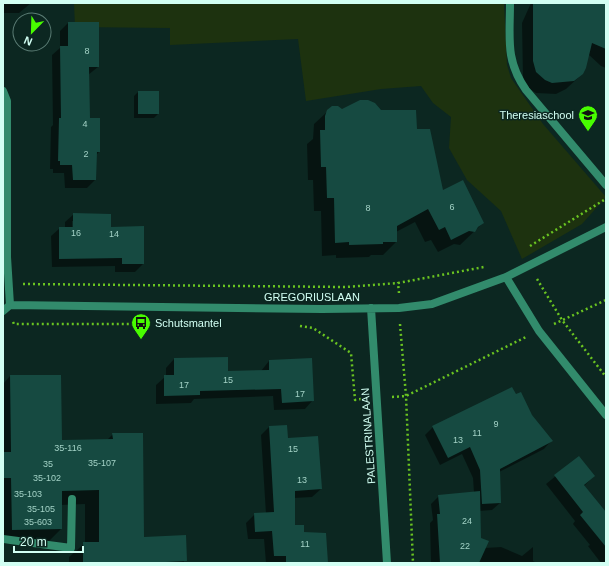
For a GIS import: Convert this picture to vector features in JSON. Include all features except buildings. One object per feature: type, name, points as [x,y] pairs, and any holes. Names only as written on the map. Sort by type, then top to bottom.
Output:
[{"type":"street","points":[[510,3],[510,55],[516,75],[526,90],[606,185]]},
{"type":"street","points":[[3,91],[7,101],[5,257],[10,305],[3,311]]},
{"type":"street","name":"GREGORIUSLAAN","points":[[10,305],[322,309],[399,308],[432,304],[506,277],[606,227]]},
{"type":"street","points":[[506,277],[539,331],[606,415]]},
{"type":"street","name":"PALESTRINALAAN","points":[[371,308],[387,563]]},
{"type":"street","points":[[3,540],[71,548],[72,499]]},
{"type":"path","points":[[527,247],[606,199]]},
{"type":"path","points":[[9,284],[346,286],[398,283],[485,266]]},
{"type":"path","points":[[529,266],[562,320],[606,377]]},
{"type":"path","points":[[398,283],[406,396],[413,563]]},
{"type":"path","points":[[406,396],[606,300]]},
{"type":"path","points":[[10,305],[14,324],[150,324]]},
{"type":"path","points":[[292,325],[313,328],[351,353]]},
{"type":"green space","points":[[74,3],[504,3],[507,65],[511,78],[543,124],[606,197],[582,224],[522,259],[501,211],[467,180],[449,148],[451,117],[433,103],[421,86],[381,89],[306,101],[298,39],[170,45],[170,28],[75,27]]},
{"type":"place","name":"Theresiaschool","points":[[588,132]]},
{"type":"place","name":"Schutsmantel","points":[[141,340]]}]
